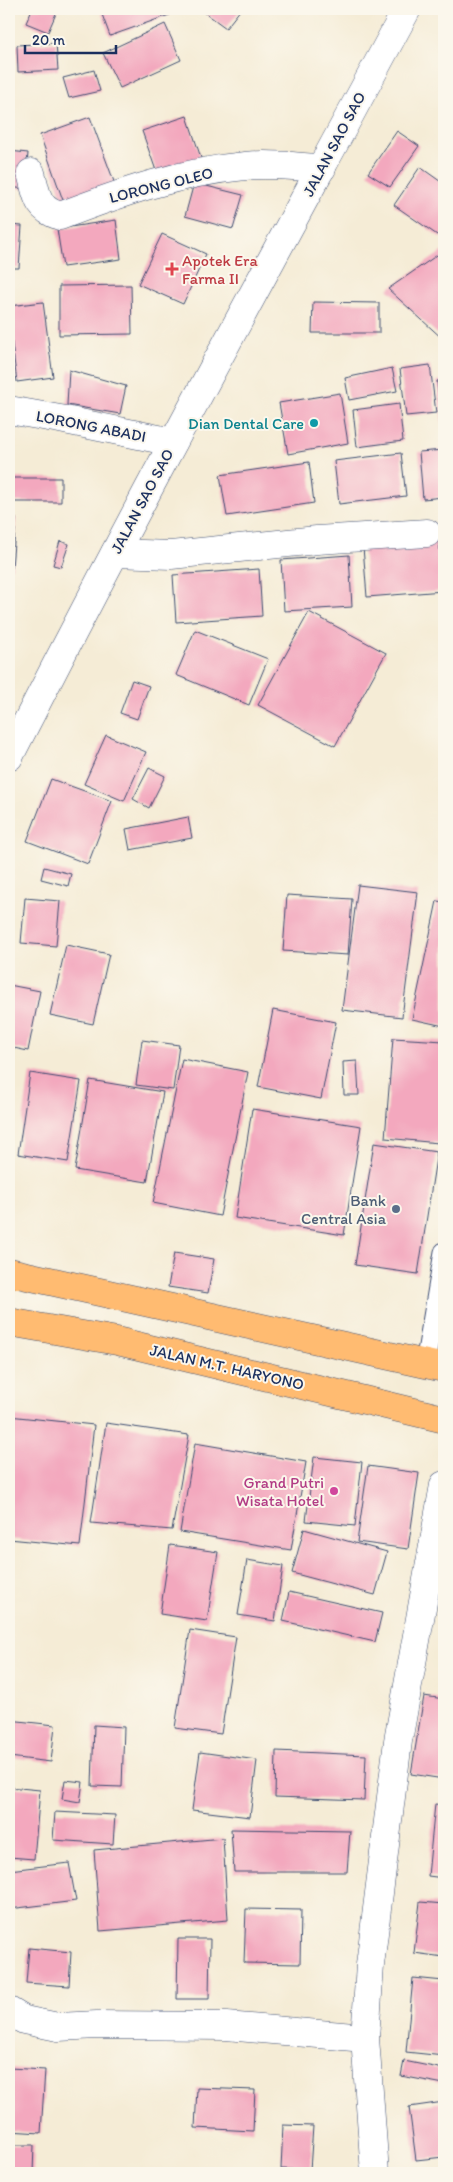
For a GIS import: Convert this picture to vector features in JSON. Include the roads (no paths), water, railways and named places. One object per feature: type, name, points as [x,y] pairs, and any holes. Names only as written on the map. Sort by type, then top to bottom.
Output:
[{"type":"highway","points":[[9,1272],[435,1366]]},
{"type":"highway","name":"JALAN M.T. HARYONO","points":[[9,1322],[117,1341],[444,1419]]},
{"type":"street","name":"JALAN SAO SAO","points":[[9,757],[173,442],[224,352],[254,288],[322,168],[407,9]]},
{"type":"street","name":"LORONG OLEO","points":[[31,173],[40,205],[50,213],[60,216],[126,191],[185,175],[246,166],[322,168]]},
{"type":"street","name":"LORONG ABADI","points":[[9,410],[60,418],[173,442]]},
{"type":"street","points":[[115,553],[171,555],[317,540],[427,533]]},
{"type":"street","points":[[375,2173],[365,2038],[370,1965],[398,1741],[444,1485]]},
{"type":"street","points":[[9,2011],[24,2020],[58,2026],[226,2026],[365,2038]]},
{"type":"lane","points":[[435,1366],[444,1252]]},
{"type":"place","name":"Apotek Era Farma II","points":[[172,269]]},
{"type":"place","name":"Dian Dental Care","points":[[314,423]]},
{"type":"place","name":"Bank Central Asia","points":[[396,1209]]},
{"type":"place","name":"Grand Putri Wisata Hotel","points":[[334,1491]]}]
